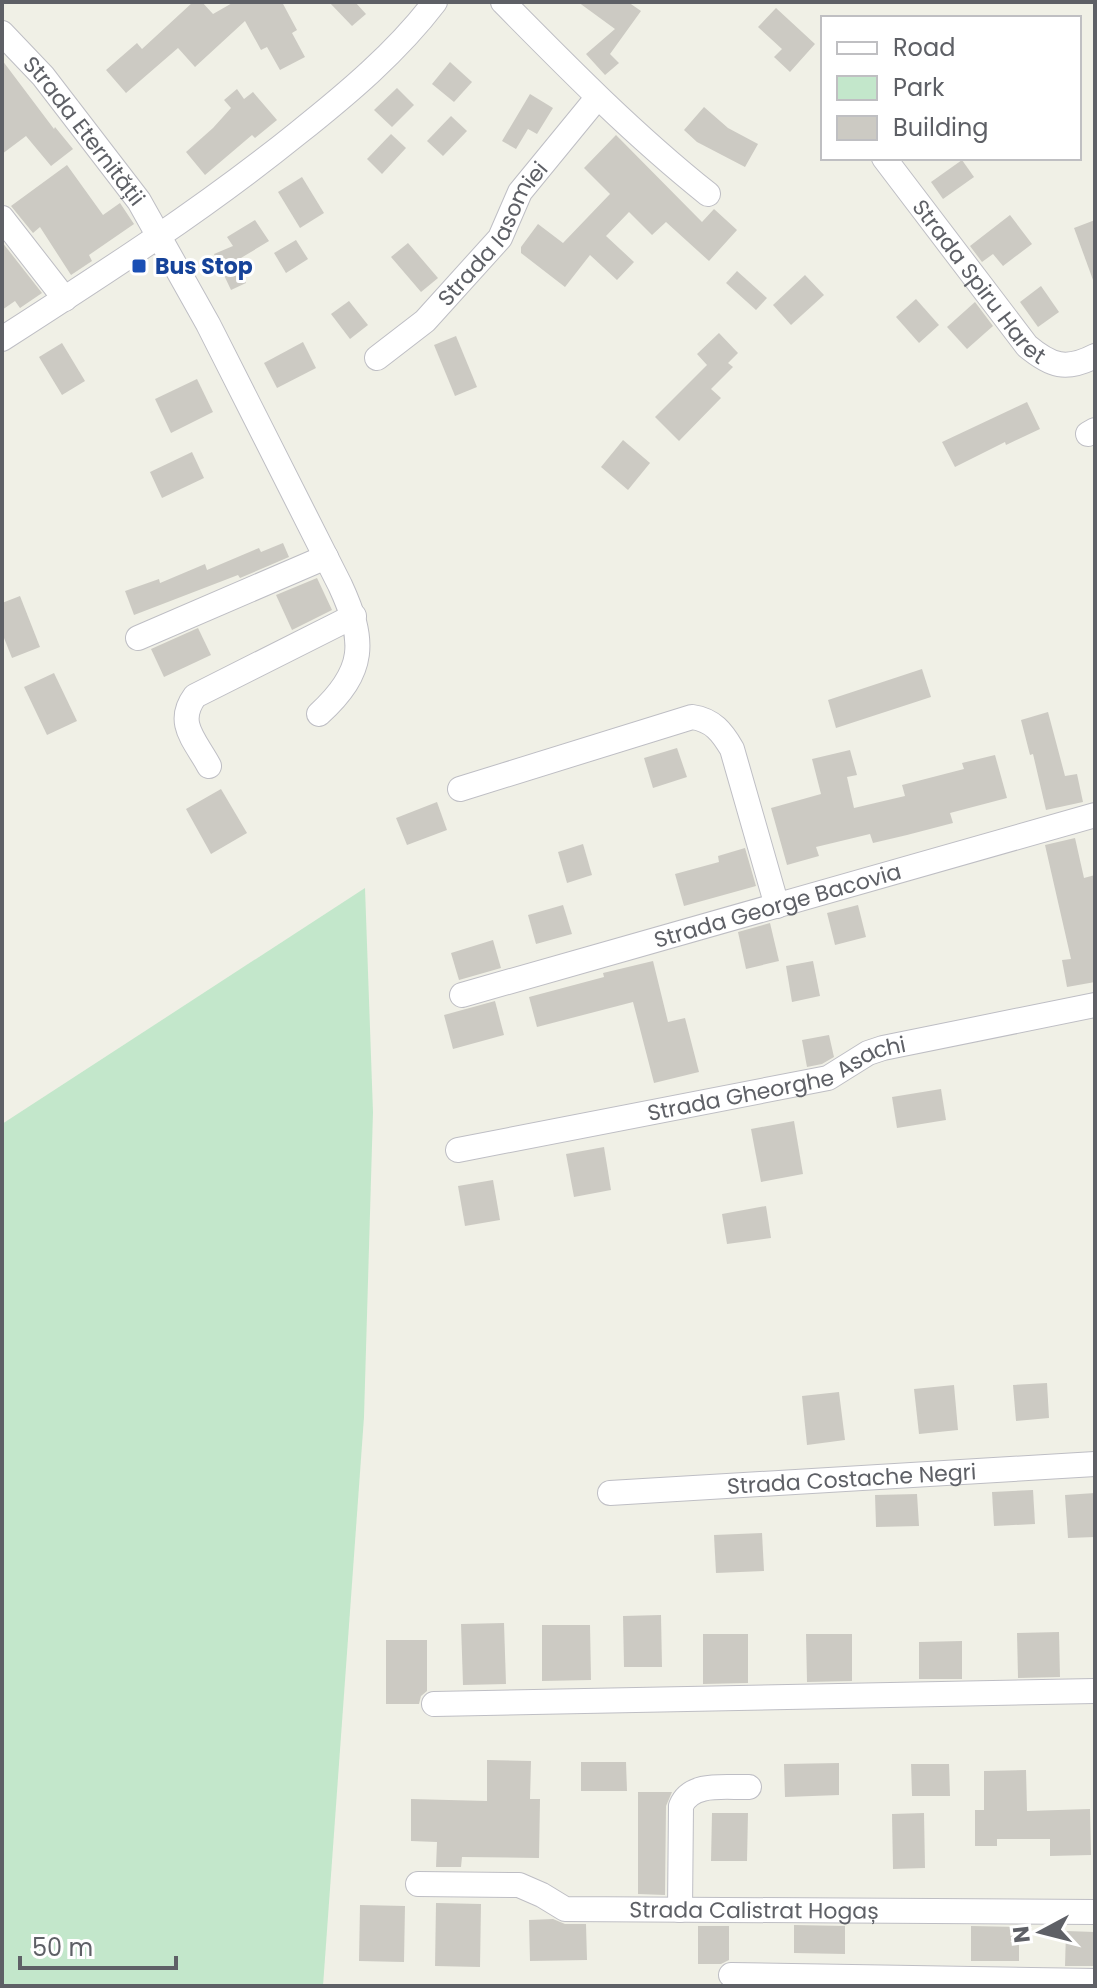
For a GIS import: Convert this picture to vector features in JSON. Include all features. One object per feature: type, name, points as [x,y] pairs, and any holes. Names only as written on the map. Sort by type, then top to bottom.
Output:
[{"type":"street","points":[[2,339],[160,236],[264,161],[387,56],[435,2]]},
{"type":"street","points":[[503,2],[597,98],[708,194]]},
{"type":"street","name":"Strada Eternității","points":[[2,33],[43,76],[139,201],[208,324],[354,616]]},
{"type":"street","name":"Strada Iasomiei","points":[[377,358],[425,321],[500,238],[520,192],[597,98]]},
{"type":"street","name":"Strada Spiru Haret","points":[[886,160],[1027,346],[1042,359],[1066,366],[1081,364],[1095,356]]},
{"type":"street","points":[[2,218],[65,299]]},
{"type":"street","points":[[138,638],[326,557]]},
{"type":"street","points":[[209,766],[185,721],[185,709],[195,696],[354,616],[357,640],[354,673],[341,694],[319,714]]},
{"type":"street","points":[[460,789],[692,717],[706,719],[721,731],[732,749],[777,906]]},
{"type":"street","name":"Strada George Bacovia","points":[[462,995],[1095,815]]},
{"type":"street","name":"Strada Gheorghe Asachi","points":[[458,1150],[828,1078],[868,1053],[883,1048],[1095,1005]]},
{"type":"street","name":"Strada Costache Negri","points":[[610,1493],[1095,1464]]},
{"type":"street","points":[[434,1704],[1095,1691]]},
{"type":"street","points":[[680,1910],[681,1806],[684,1800],[705,1788],[749,1787]]},
{"type":"street","name":"Strada Calistrat Hogaș","points":[[418,1884],[519,1885],[565,1909],[1095,1912]]},
{"type":"street","points":[[731,1975],[1095,1981]]},
{"type":"green space","points":[[365,888],[373,1112],[364,1417],[323,1986],[2,1986],[2,1124]]},
{"type":"building","points":[[193,2],[202,2],[213,14],[234,2],[282,2],[297,30],[292,33],[305,57],[280,70],[267,47],[261,50],[245,21],[195,67],[178,48],[126,93],[106,70],[137,43],[142,49]]},
{"type":"building","points":[[329,2],[355,2],[366,14],[352,26]]},
{"type":"building","points":[[578,2],[628,2],[641,11],[610,54],[619,63],[605,75],[586,54],[615,29]]},
{"type":"building","points":[[776,8],[815,44],[790,72],[774,57],[782,49],[758,27]]},
{"type":"building","points":[[2,60],[73,149],[51,166],[26,136],[2,154]]},
{"type":"building","points":[[450,62],[472,82],[454,102],[432,84]]},
{"type":"building","points":[[397,88],[414,105],[392,127],[374,110]]},
{"type":"building","points":[[237,89],[244,99],[253,92],[277,120],[255,138],[252,135],[205,175],[186,152],[231,108],[224,100]]},
{"type":"building","points":[[530,94],[553,108],[537,134],[528,129],[516,149],[502,141]]},
{"type":"building","points":[[704,107],[728,128],[758,144],[745,167],[697,142],[684,130]]},
{"type":"building","points":[[451,116],[467,131],[443,156],[427,141]]},
{"type":"building","points":[[391,134],[406,148],[382,174],[367,159]]},
{"type":"building","points":[[616,135],[702,222],[714,209],[737,230],[709,261],[666,222],[652,235],[629,212],[606,236],[634,262],[617,280],[590,255],[565,287],[521,253],[521,247],[538,224],[563,243],[610,194],[584,168]]},
{"type":"building","points":[[962,160],[974,177],[943,199],[931,182]]},
{"type":"building","points":[[67,165],[103,215],[120,203],[134,224],[89,255],[92,261],[71,275],[40,227],[33,233],[11,206]]},
{"type":"building","points":[[302,177],[324,213],[300,228],[278,192]]},
{"type":"building","points":[[1010,215],[1032,244],[1003,266],[993,254],[982,262],[970,246]]},
{"type":"building","points":[[255,220],[269,241],[236,261],[246,283],[231,290],[214,254],[233,246],[227,237]]},
{"type":"building","points":[[1095,220],[1095,280],[1093,280],[1074,228]]},
{"type":"building","points":[[296,240],[308,259],[286,273],[274,253]]},
{"type":"building","points":[[2,242],[42,293],[20,308],[15,301],[2,310]]},
{"type":"building","points":[[408,243],[438,278],[421,292],[391,257]]},
{"type":"building","points":[[737,271],[767,298],[756,310],[726,283]]},
{"type":"building","points":[[805,275],[824,295],[791,325],[773,305]]},
{"type":"building","points":[[1041,286],[1059,312],[1038,327],[1020,302]]},
{"type":"building","points":[[916,299],[939,325],[919,343],[896,317]]},
{"type":"building","points":[[349,301],[368,325],[350,339],[331,314]]},
{"type":"building","points":[[975,302],[993,326],[967,349],[947,327]]},
{"type":"building","points":[[719,333],[738,353],[728,363],[733,367],[711,389],[721,398],[679,441],[655,417],[707,365],[697,354]]},
{"type":"building","points":[[456,336],[477,387],[455,396],[434,345]]},
{"type":"building","points":[[303,342],[316,368],[277,388],[264,363]]},
{"type":"building","points":[[62,343],[85,381],[62,395],[39,357]]},
{"type":"building","points":[[197,379],[213,412],[171,433],[155,399]]},
{"type":"building","points":[[1027,402],[1040,429],[1006,445],[1005,442],[955,467],[942,442]]},
{"type":"building","points":[[623,440],[650,463],[628,490],[601,467]]},
{"type":"building","points":[[192,452],[204,478],[162,498],[150,472]]},
{"type":"building","points":[[283,543],[289,557],[240,578],[238,575],[134,615],[125,591],[159,579],[160,583],[205,564],[207,570],[259,548],[261,552]]},
{"type":"building","points":[[317,578],[332,610],[292,630],[276,595]]},
{"type":"building","points":[[20,596],[40,647],[12,658],[2,633],[2,603]]},
{"type":"building","points":[[198,628],[211,655],[164,677],[151,649]]},
{"type":"building","points":[[922,669],[931,697],[836,728],[828,700]]},
{"type":"building","points":[[54,673],[77,721],[47,735],[24,687]]},
{"type":"building","points":[[1048,712],[1065,776],[1077,774],[1083,802],[1046,810],[1033,754],[1030,755],[1021,720]]},
{"type":"building","points":[[677,748],[687,777],[653,788],[644,758]]},
{"type":"building","points":[[850,750],[857,775],[847,777],[854,808],[905,796],[902,785],[964,769],[962,763],[995,755],[1007,798],[950,813],[953,823],[907,835],[873,843],[870,834],[816,847],[819,856],[787,865],[771,808],[821,794],[812,759]]},
{"type":"building","points":[[221,789],[247,833],[211,854],[186,809]]},
{"type":"building","points":[[437,802],[447,830],[407,845],[396,818]]},
{"type":"building","points":[[1075,838],[1084,878],[1095,875],[1095,982],[1067,987],[1062,960],[1071,959],[1045,845]]},
{"type":"building","points":[[583,844],[592,875],[567,883],[558,852]]},
{"type":"building","points":[[745,848],[756,886],[684,906],[675,874],[719,862],[718,856]]},
{"type":"building","points":[[563,905],[572,934],[536,944],[528,915]]},
{"type":"building","points":[[858,905],[866,937],[835,945],[827,913]]},
{"type":"building","points":[[770,923],[779,961],[746,969],[738,932]]},
{"type":"building","points":[[493,940],[501,968],[459,980],[451,953]]},
{"type":"building","points":[[653,961],[668,1022],[685,1018],[699,1072],[654,1083],[633,1002],[537,1027],[529,997],[604,977],[603,973]]},
{"type":"building","points":[[813,961],[820,996],[792,1002],[786,966]]},
{"type":"building","points":[[495,1001],[504,1035],[453,1049],[444,1015]]},
{"type":"building","points":[[829,1035],[834,1057],[807,1067],[802,1040]]},
{"type":"building","points":[[941,1089],[946,1120],[897,1128],[892,1097]]},
{"type":"building","points":[[794,1121],[803,1174],[761,1182],[751,1129]]},
{"type":"building","points":[[604,1147],[611,1190],[574,1197],[566,1154]]},
{"type":"building","points":[[493,1180],[500,1220],[465,1226],[458,1186]]},
{"type":"building","points":[[766,1206],[771,1238],[727,1244],[722,1214]]},
{"type":"building","points":[[1047,1383],[1049,1418],[1016,1421],[1013,1385]]},
{"type":"building","points":[[954,1385],[958,1430],[919,1434],[914,1389]]},
{"type":"building","points":[[839,1392],[845,1440],[807,1445],[802,1396]]},
{"type":"building","points":[[1033,1490],[1035,1524],[994,1526],[992,1492]]},
{"type":"building","points":[[1095,1493],[1095,1537],[1068,1538],[1065,1495]]},
{"type":"building","points":[[917,1494],[919,1526],[876,1527],[875,1495]]},
{"type":"building","points":[[762,1533],[764,1571],[716,1573],[714,1535]]},
{"type":"building","points":[[661,1615],[662,1667],[624,1667],[623,1616]]},
{"type":"building","points":[[504,1623],[506,1684],[463,1685],[461,1624]]},
{"type":"building","points":[[542,1625],[590,1625],[591,1680],[542,1681]]},
{"type":"building","points":[[1059,1632],[1060,1677],[1018,1678],[1017,1633]]},
{"type":"building","points":[[703,1634],[748,1634],[748,1683],[703,1684]]},
{"type":"building","points":[[806,1634],[852,1634],[852,1681],[807,1682]]},
{"type":"building","points":[[386,1640],[427,1640],[427,1691],[421,1696],[419,1704],[386,1704]]},
{"type":"building","points":[[962,1641],[962,1679],[919,1679],[919,1642]]},
{"type":"building","points":[[487,1760],[531,1761],[530,1799],[540,1799],[539,1858],[462,1857],[461,1867],[436,1867],[437,1842],[411,1841],[411,1799],[487,1801]]},
{"type":"building","points":[[581,1762],[626,1762],[627,1791],[581,1791]]},
{"type":"building","points":[[839,1763],[839,1795],[785,1797],[784,1764]]},
{"type":"building","points":[[911,1764],[949,1764],[950,1796],[912,1796]]},
{"type":"building","points":[[1026,1770],[1027,1811],[1090,1809],[1091,1855],[1050,1856],[1050,1839],[997,1839],[997,1846],[975,1846],[975,1810],[984,1810],[984,1771]]},
{"type":"building","points":[[638,1792],[672,1792],[666,1806],[665,1895],[638,1894]]},
{"type":"building","points":[[712,1813],[748,1813],[747,1861],[711,1861]]},
{"type":"building","points":[[924,1813],[925,1868],[893,1869],[892,1814]]},
{"type":"building","points":[[436,1903],[481,1904],[480,1967],[435,1966]]},
{"type":"building","points":[[360,1905],[405,1906],[404,1962],[359,1961]]},
{"type":"building","points":[[553,1919],[565,1924],[586,1924],[587,1960],[530,1961],[529,1920]]},
{"type":"building","points":[[794,1925],[845,1926],[845,1954],[794,1953]]},
{"type":"building","points":[[698,1926],[729,1926],[729,1960],[721,1964],[698,1964]]},
{"type":"building","points":[[971,1926],[1019,1927],[1019,1961],[971,1961]]},
{"type":"building","points":[[1066,1931],[1095,1932],[1095,1966],[1065,1966]]},
{"type":"place","name":"Bus Stop","points":[[139,266]]}]
